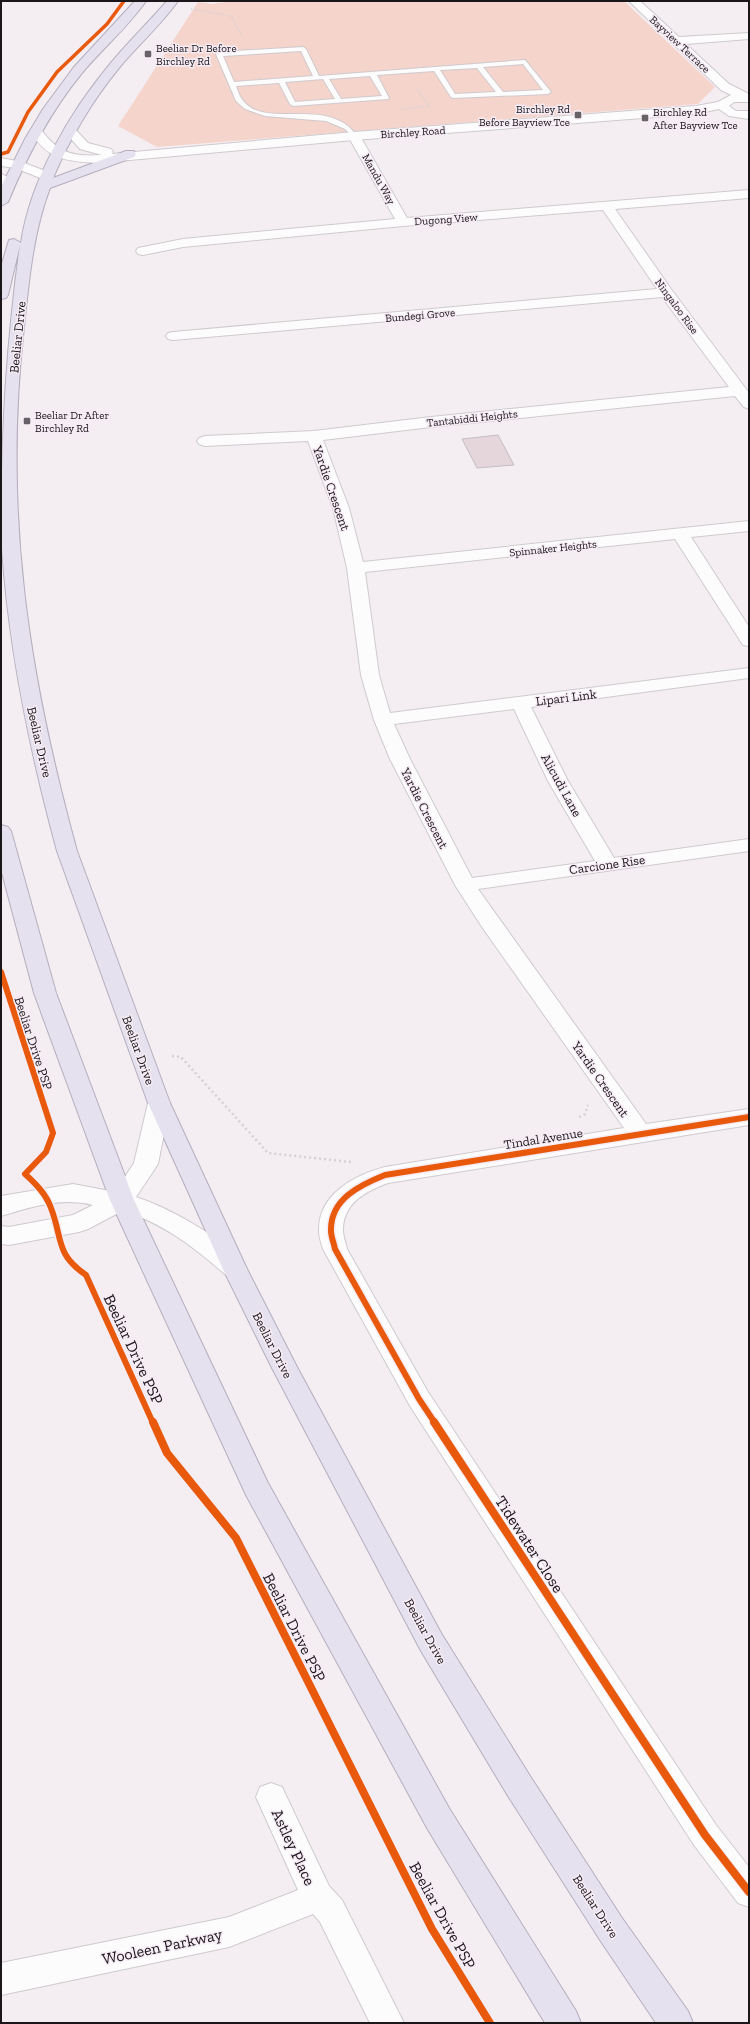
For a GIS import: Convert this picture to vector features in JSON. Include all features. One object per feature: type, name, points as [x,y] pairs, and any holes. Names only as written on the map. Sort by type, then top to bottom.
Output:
[{"type":"highway","points":[[1,202],[5,181],[18,165],[55,100],[71,79],[142,1]]},
{"type":"highway","name":"Beeliar Drive","points":[[173,1],[97,88],[70,131],[46,182],[33,216],[28,238],[22,281],[13,380],[8,457],[8,505],[15,608],[32,709],[58,820],[70,859],[159,1103],[235,1269],[285,1368],[431,1642],[519,1786],[577,1877],[676,2023]]},
{"type":"highway","points":[[55,100],[68,93],[119,39],[124,36],[133,35],[136,43]]},
{"type":"highway","points":[[46,182],[130,154]]},
{"type":"highway","points":[[1,295],[11,261],[17,229],[33,216]]},
{"type":"highway","points":[[1,831],[45,993],[122,1200],[260,1494],[438,1818],[564,2023]]},
{"type":"street","name":"Bayview Terrace","points":[[634,1],[725,87],[748,98]]},
{"type":"street","points":[[677,41],[749,36]]},
{"type":"street","points":[[725,87],[736,111]]},
{"type":"street","name":"Birchley Road","points":[[58,155],[96,159],[130,154],[696,110],[736,111],[748,98]]},
{"type":"street","points":[[36,131],[42,142],[58,155]]},
{"type":"street","name":"Birchley Road","points":[[70,131],[89,148],[130,154]]},
{"type":"street","name":"Mandu Way","points":[[354,136],[403,222]]},
{"type":"street","points":[[1,162],[18,165],[46,182]]},
{"type":"street","name":"Dugong View","points":[[143,251],[182,244],[403,222],[749,194]]},
{"type":"street","name":"Ningaloo Rise","points":[[607,206],[666,292],[749,404]]},
{"type":"street","name":"Bundegi Grove","points":[[173,336],[666,292]]},
{"type":"street","name":"Tantabiddi Heights","points":[[205,441],[314,436],[432,422],[739,391]]},
{"type":"street","name":"Yardie Crescent","points":[[314,436],[341,508],[356,568],[370,675],[383,720],[400,759],[465,885],[489,922],[640,1133]]},
{"type":"street","name":"Spinnaker Heights","points":[[356,568],[749,526]]},
{"type":"street","points":[[680,534],[749,641]]},
{"type":"street","name":"Lipari Link","points":[[383,720],[749,673]]},
{"type":"street","name":"Alicudi Lane","points":[[520,703],[558,781],[607,864]]},
{"type":"street","name":"Carcione Rise","points":[[465,885],[749,845]]},
{"type":"street","points":[[1,1235],[9,1236],[79,1223],[122,1200],[146,1164],[159,1103]]},
{"type":"street","name":"Tindal Avenue","points":[[344,1195],[362,1183],[385,1175],[640,1133],[749,1117]]},
{"type":"street","points":[[1,1207],[6,1203],[70,1193],[122,1200],[180,1225],[207,1244],[235,1269]]},
{"type":"street","name":"Tidewater Close","points":[[344,1195],[335,1212],[330,1229],[335,1249],[419,1399],[705,1835],[749,1892]]},
{"type":"street","name":"Astley Place","points":[[271,1797],[318,1897],[335,1918],[387,2023]]},
{"type":"street","name":"Wooleen Parkway","points":[[1,1979],[229,1932],[318,1897]]},
{"type":"lane","points":[[317,78],[303,49],[219,54],[242,105],[255,112],[331,119],[350,128],[354,136]]},
{"type":"lane","points":[[232,84],[525,62],[548,92],[453,96],[436,69]]},
{"type":"lane","points":[[479,66],[501,94]]},
{"type":"lane","points":[[281,80],[293,104],[386,98],[372,73]]},
{"type":"lane","points":[[325,77],[339,101]]},
{"type":"path","points":[[172,1056],[181,1057],[268,1153],[352,1162],[358,1160]]},
{"type":"path","points":[[571,1120],[585,1114],[589,1097],[586,1088],[606,1085]]},
{"type":"shaded area","points":[[233,1],[624,1],[715,87],[698,104],[157,147],[118,126],[198,2],[212,4]]},
{"type":"building","points":[[498,435],[514,465],[477,468],[462,439]]},
{"type":"cycle path","points":[[1,154],[8,152],[28,112],[57,72],[107,24],[124,1]]},
{"type":"cycle path","name":"Beeliar Drive PSP","points":[[1,972],[7,995],[53,1133],[46,1152],[25,1174],[46,1197],[55,1219],[62,1250],[67,1259],[86,1275],[167,1453],[236,1538],[432,1929],[490,2023]]},
{"type":"cycle path","points":[[749,1117],[640,1133],[385,1175],[357,1187],[342,1199],[333,1217],[331,1230],[335,1249],[419,1399],[705,1835],[749,1892]]},
{"type":"place","name":"Beeliar Dr Before Birchley Rd","points":[[148,54]]},
{"type":"place","name":"Birchley Rd Before Bayview Tce","points":[[578,115]]},
{"type":"place","name":"Birchley Rd After Bayview Tce","points":[[645,118]]},
{"type":"place","name":"Beeliar Dr After Birchley Rd","points":[[27,421]]}]
